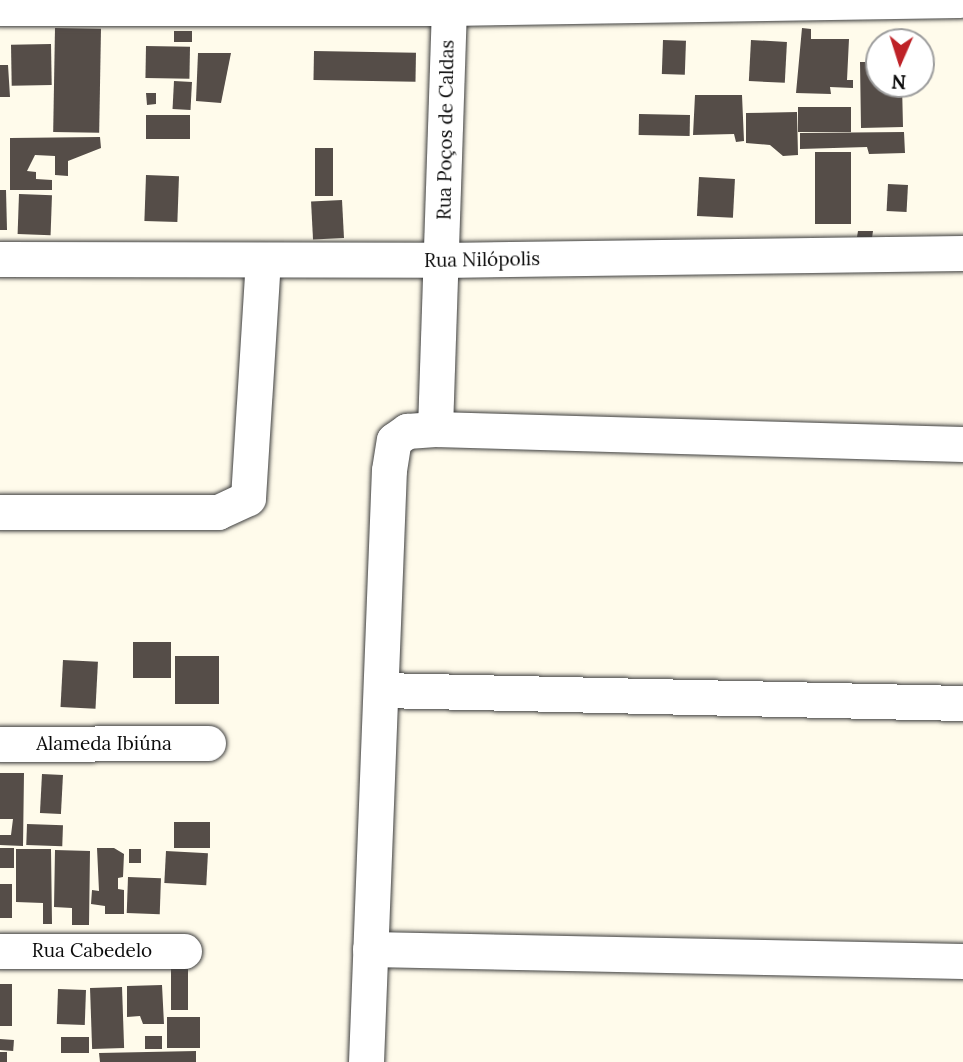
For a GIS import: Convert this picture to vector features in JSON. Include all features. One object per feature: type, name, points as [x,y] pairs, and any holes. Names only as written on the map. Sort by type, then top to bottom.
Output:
[{"type":"street","points":[[0,8],[960,0]]},
{"type":"street","name":"Rua Poços de Caldas","points":[[435,429],[449,4]]},
{"type":"street","name":"Rua Nilópolis","points":[[0,259],[442,260],[963,253]]},
{"type":"street","points":[[0,512],[218,512],[239,505],[252,486],[263,260]]},
{"type":"street","points":[[366,1062],[388,470],[394,440],[407,431],[435,429],[963,444]]},
{"type":"street","points":[[381,690],[963,703]]},
{"type":"street","name":"Alameda Ibiúna","points":[[0,744],[208,743]]},
{"type":"street","points":[[370,949],[963,961]]},
{"type":"street","name":"Rua Cabedelo","points":[[0,951],[184,951]]},
{"type":"building","points":[[55,28],[101,29],[99,133],[53,132]]},
{"type":"building","points":[[802,28],[811,29],[811,39],[849,39],[847,80],[853,80],[853,88],[830,87],[831,94],[796,93]]},
{"type":"building","points":[[174,31],[192,31],[192,42],[174,42]]},
{"type":"building","points":[[663,40],[686,41],[685,75],[662,74]]},
{"type":"building","points":[[751,40],[787,42],[785,83],[749,81]]},
{"type":"building","points":[[51,44],[52,85],[12,86],[11,45]]},
{"type":"building","points":[[146,46],[190,47],[189,79],[145,78]]},
{"type":"building","points":[[314,51],[416,53],[415,82],[313,80]]},
{"type":"building","points":[[198,53],[231,53],[221,103],[196,101]]},
{"type":"building","points":[[860,62],[865,62],[865,98],[902,98],[903,127],[861,128]]},
{"type":"building","points":[[0,65],[8,65],[10,97],[0,97]]},
{"type":"building","points":[[174,81],[192,82],[191,110],[173,109]]},
{"type":"building","points":[[146,93],[156,93],[156,104],[147,105]]},
{"type":"building","points":[[695,95],[742,95],[744,141],[736,142],[734,134],[693,135]]},
{"type":"building","points":[[798,107],[851,107],[851,132],[798,132]]},
{"type":"building","points":[[797,112],[798,155],[783,156],[770,145],[746,143],[746,113]]},
{"type":"building","points":[[639,114],[690,115],[690,136],[639,135]]},
{"type":"building","points":[[146,115],[190,115],[190,139],[146,139]]},
{"type":"building","points":[[904,132],[905,153],[869,154],[867,147],[800,149],[800,133]]},
{"type":"building","points":[[100,137],[101,148],[68,161],[68,176],[55,175],[55,156],[35,155],[27,171],[36,172],[36,179],[52,180],[52,190],[10,190],[10,138]]},
{"type":"building","points":[[315,148],[333,148],[333,196],[315,196]]},
{"type":"building","points":[[815,152],[851,152],[851,224],[815,224]]},
{"type":"building","points":[[146,175],[179,176],[177,222],[144,221]]},
{"type":"building","points":[[699,177],[735,179],[733,218],[697,216]]},
{"type":"building","points":[[888,184],[908,185],[907,212],[887,211]]},
{"type":"building","points":[[0,190],[6,190],[7,230],[0,230]]},
{"type":"building","points":[[19,194],[52,195],[51,235],[18,234]]},
{"type":"building","points":[[342,200],[344,238],[313,240],[311,202]]},
{"type":"building","points":[[858,231],[873,231],[872,238],[857,237]]},
{"type":"building","points":[[133,642],[171,642],[171,678],[133,678]]},
{"type":"building","points":[[175,656],[219,656],[219,704],[175,704]]},
{"type":"building","points":[[63,660],[98,662],[95,709],[61,707]]},
{"type":"building","points":[[0,773],[24,773],[23,846],[0,845],[0,835],[11,835],[13,819],[0,819]]},
{"type":"building","points":[[42,774],[63,775],[61,814],[40,813]]},
{"type":"building","points":[[174,822],[210,822],[210,848],[174,848]]},
{"type":"building","points":[[27,824],[63,825],[62,846],[26,845]]},
{"type":"building","points":[[0,848],[14,848],[14,868],[0,868]]},
{"type":"building","points":[[97,848],[114,848],[124,854],[123,877],[118,878],[118,889],[124,890],[124,914],[105,914],[105,906],[91,904],[92,890],[99,891]]},
{"type":"building","points":[[16,849],[51,849],[52,924],[43,924],[43,903],[16,902]]},
{"type":"building","points":[[129,849],[141,849],[141,863],[129,863]]},
{"type":"building","points":[[55,850],[90,851],[89,925],[72,925],[72,908],[54,907]]},
{"type":"building","points":[[166,851],[208,853],[206,885],[164,883]]},
{"type":"building","points":[[128,877],[161,878],[160,914],[127,913]]},
{"type":"building","points":[[0,884],[12,884],[12,918],[0,918]]},
{"type":"building","points":[[171,969],[188,969],[188,1010],[171,1010]]},
{"type":"building","points":[[0,984],[12,984],[12,1026],[0,1026]]},
{"type":"building","points":[[162,985],[164,1024],[143,1024],[140,1016],[127,1017],[127,986]]},
{"type":"building","points":[[122,987],[124,1048],[92,1049],[90,988]]},
{"type":"building","points":[[58,989],[86,990],[85,1025],[57,1024]]},
{"type":"building","points":[[167,1017],[200,1017],[200,1048],[167,1048]]},
{"type":"building","points":[[145,1036],[162,1036],[162,1049],[145,1049]]},
{"type":"building","points":[[61,1037],[89,1037],[89,1053],[61,1053]]},
{"type":"building","points":[[0,1039],[14,1040],[13,1051],[0,1050]]},
{"type":"building","points":[[196,1051],[196,1062],[100,1062],[99,1053]]},
{"type":"building","points":[[0,1052],[7,1052],[7,1062],[0,1062]]}]
